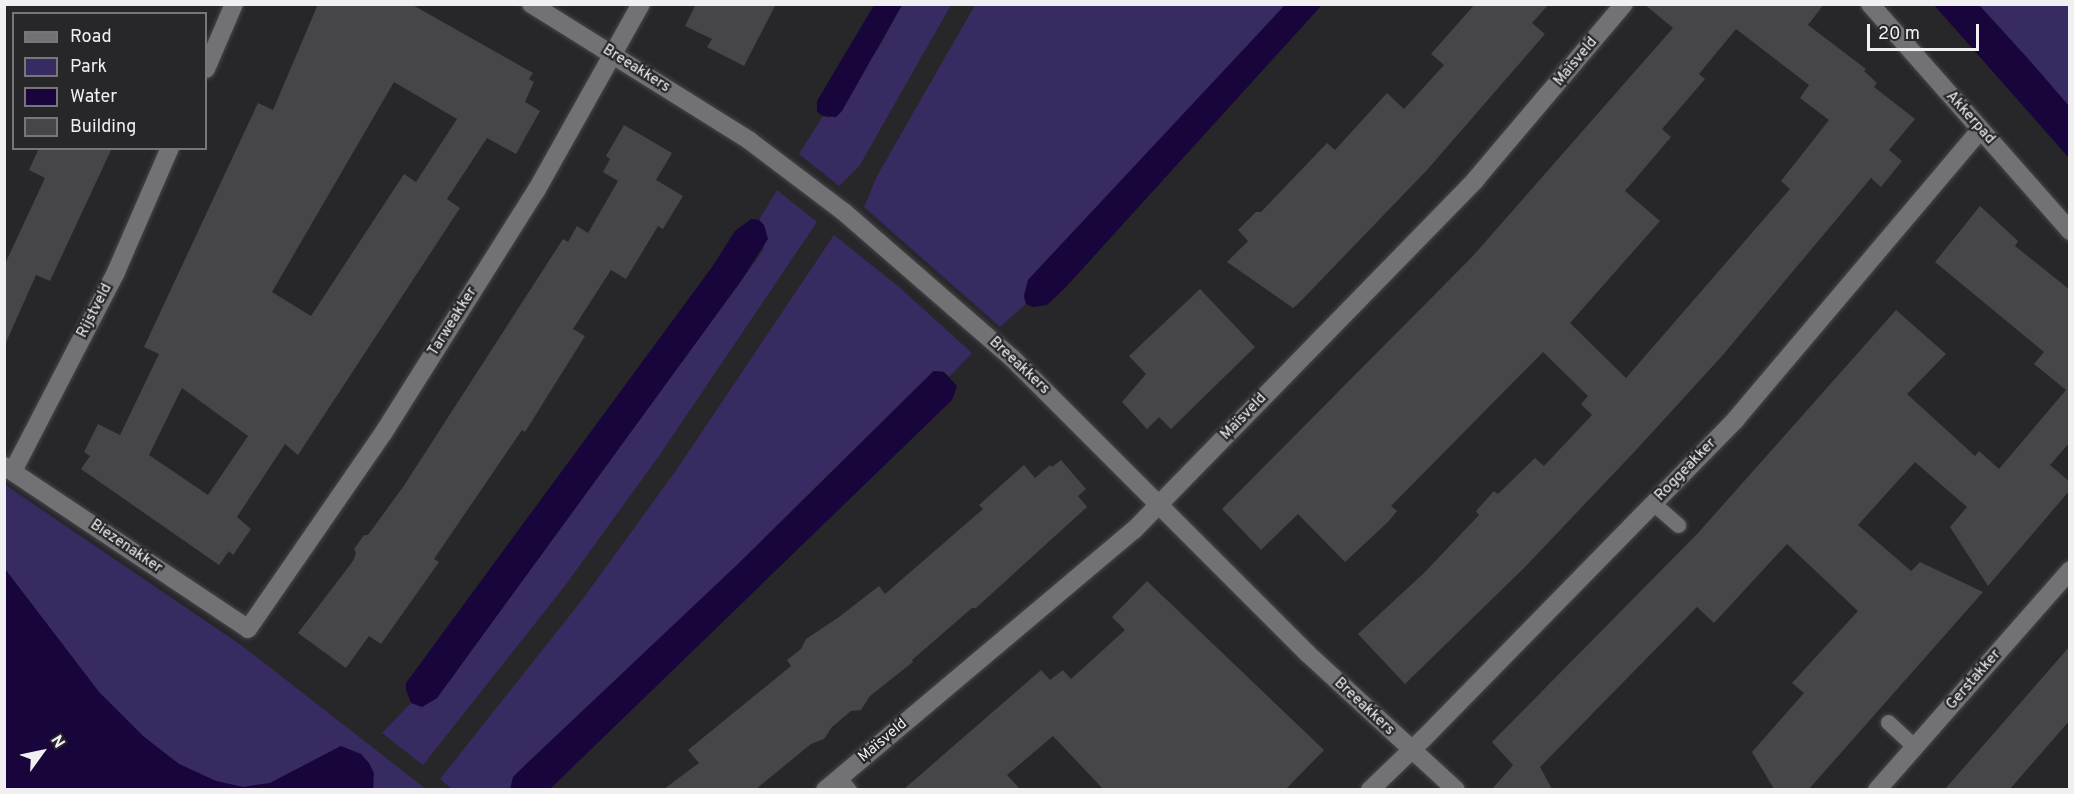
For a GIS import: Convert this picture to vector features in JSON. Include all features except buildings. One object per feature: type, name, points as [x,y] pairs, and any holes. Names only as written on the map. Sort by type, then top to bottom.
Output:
[{"type":"street","points":[[207,67],[234,4]]},
{"type":"street","name":"Breeakkers","points":[[531,4],[750,141],[844,212],[1012,358],[1307,653],[1411,751],[1456,789]]},
{"type":"street","name":"Tarweakker","points":[[248,629],[384,432],[536,191],[641,4]]},
{"type":"street","name":"Maïsveld","points":[[838,786],[1134,530],[1476,179],[1624,4]]},
{"type":"street","name":"Akkerpad","points":[[1870,4],[2070,231]]},
{"type":"street","name":"Roggeakker","points":[[1370,789],[1411,751],[1736,419],[1980,130]]},
{"type":"street","name":"Rijstveld","points":[[9,468],[116,272],[169,150]]},
{"type":"street","name":"Biezenakker","points":[[9,468],[248,629]]},
{"type":"street","name":"Gerstakker","points":[[1877,789],[2070,570]]},
{"type":"lane","points":[[1654,504],[1678,525]]},
{"type":"lane","points":[[1888,722],[1915,747]]},
{"type":"green space","points":[[902,5],[951,5],[860,165],[839,186],[799,154],[823,116],[829,118],[879,47]]},
{"type":"green space","points":[[975,5],[1285,5],[1028,280],[1024,296],[1026,304],[1000,327],[864,207],[877,176]]},
{"type":"green space","points":[[1979,5],[2069,5],[2069,106],[2030,61]]},
{"type":"green space","points":[[777,190],[817,222],[659,456],[564,587],[423,765],[382,733],[411,703],[422,707],[437,698],[741,281],[764,249],[764,225],[759,220]]},
{"type":"green space","points":[[834,235],[899,287],[972,353],[949,377],[944,372],[933,371],[738,564],[521,769],[510,789],[452,789],[440,779],[582,600],[677,469]]},
{"type":"green space","points":[[4,484],[241,645],[426,789],[373,789],[374,783],[341,746],[270,783],[243,787],[216,781],[179,764],[143,736],[99,692],[5,569]]},
{"type":"water","points":[[874,5],[902,5],[842,111],[836,117],[823,116],[817,112],[817,101]]},
{"type":"water","points":[[1285,5],[1322,5],[1065,288],[1047,305],[1033,307],[1026,304],[1024,296],[1028,280]]},
{"type":"water","points":[[1934,5],[1979,5],[2030,61],[2069,106],[2069,158]]},
{"type":"water","points":[[751,219],[759,220],[764,225],[768,239],[741,281],[437,698],[422,707],[411,703],[406,683],[712,267],[735,231]]},
{"type":"water","points":[[934,371],[944,372],[957,386],[952,400],[550,789],[510,789],[513,777],[521,769],[738,564]]},
{"type":"water","points":[[5,569],[99,692],[143,736],[179,764],[216,781],[243,787],[270,783],[341,746],[361,754],[369,763],[374,773],[373,789],[5,789]]}]
